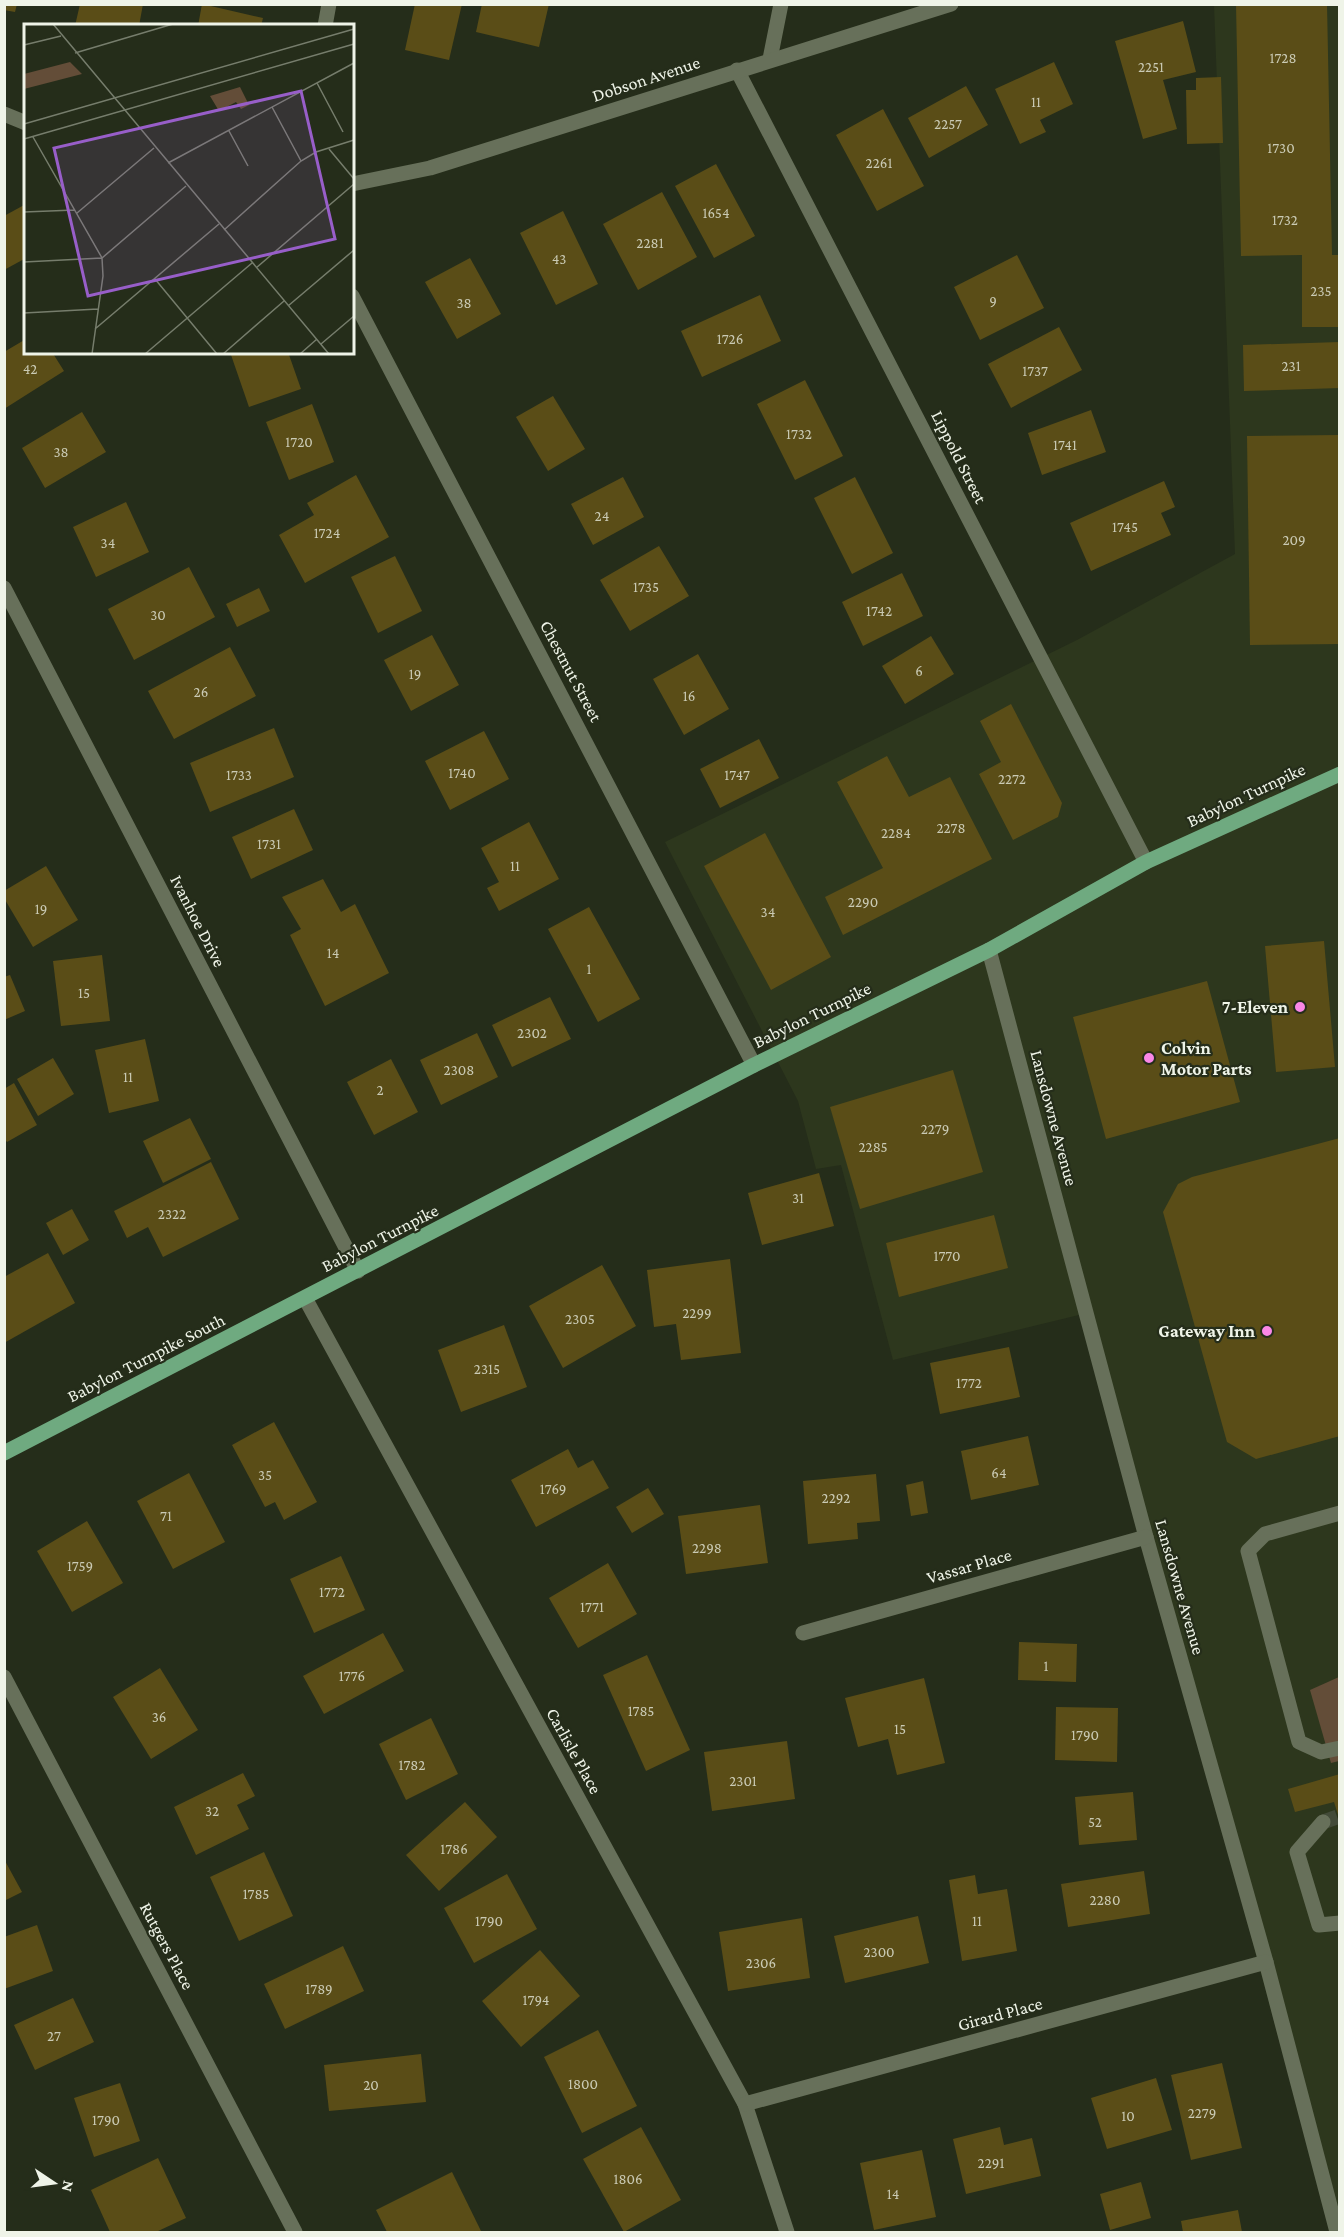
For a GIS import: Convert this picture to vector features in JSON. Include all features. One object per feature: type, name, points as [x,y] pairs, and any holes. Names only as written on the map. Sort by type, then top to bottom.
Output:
[{"type":"main road","name":"Babylon Turnpike","points":[[305,1298],[754,1065],[989,950],[1146,862],[1340,774]]},
{"type":"main road","name":"Babylon Turnpike South","points":[[4,1453],[305,1298]]},
{"type":"street","points":[[325,24],[329,4]]},
{"type":"street","points":[[770,59],[780,4]]},
{"type":"street","name":"Dobson Avenue","points":[[354,184],[430,168],[770,59],[951,4]]},
{"type":"street","name":"Lippold Street","points":[[737,70],[1146,862]]},
{"type":"street","points":[[4,114],[24,122]]},
{"type":"street","name":"Chestnut Street","points":[[354,300],[754,1065]]},
{"type":"street","name":"Ivanhoe Drive","points":[[4,588],[11,616],[358,1271]]},
{"type":"street","name":"Lansdowne Avenue","points":[[989,950],[1146,1537],[1266,1962],[1337,2232]]},
{"type":"street","name":"Carlisle Place","points":[[305,1298],[745,2104],[787,2232]]},
{"type":"street","points":[[1340,1513],[1265,1534],[1248,1551],[1299,1742],[1321,1752],[1340,1748]]},
{"type":"street","name":"Vassar Place","points":[[803,1633],[1146,1537]]},
{"type":"street","name":"Rutgers Place","points":[[4,1677],[295,2232]]},
{"type":"street","points":[[1323,1822],[1297,1852],[1319,1925],[1340,1923]]},
{"type":"street","name":"Girard Place","points":[[745,2104],[1266,1962]]},
{"type":"shaded area","points":[[1214,5],[1339,5],[1339,2232],[1331,2232],[1083,1314],[893,1360],[841,1165],[816,1169],[798,1101],[665,842],[1077,640],[1235,554]]},
{"type":"shaded area","points":[[1339,1677],[1339,1761],[1331,1763],[1310,1690]]},
{"type":"building","points":[[4,4],[17,4],[15,12],[4,10]]},
{"type":"building","points":[[80,4],[143,4],[139,24],[75,24]]},
{"type":"building","points":[[202,4],[263,18],[262,24],[198,24]]},
{"type":"building","points":[[415,4],[462,4],[449,60],[405,50]]},
{"type":"building","points":[[482,4],[549,4],[539,47],[476,32]]},
{"type":"building","points":[[1236,4],[1327,4],[1332,255],[1340,255],[1340,327],[1302,327],[1302,255],[1241,256]]},
{"type":"building","points":[[1183,21],[1196,72],[1163,80],[1177,129],[1143,139],[1115,41]]},
{"type":"building","points":[[1054,62],[1073,104],[1040,120],[1046,132],[1020,144],[995,89]]},
{"type":"building","points":[[1221,77],[1223,143],[1187,144],[1186,90],[1196,90],[1196,78]]},
{"type":"building","points":[[966,86],[988,125],[929,158],[908,118]]},
{"type":"building","points":[[883,109],[924,186],[877,211],[836,135]]},
{"type":"building","points":[[716,164],[755,236],[714,258],[675,186]]},
{"type":"building","points":[[662,192],[697,257],[638,290],[603,224]]},
{"type":"building","points":[[24,205],[24,259],[4,270],[4,216]]},
{"type":"building","points":[[563,211],[598,284],[556,305],[520,233]]},
{"type":"building","points":[[1017,255],[1044,308],[980,340],[954,287]]},
{"type":"building","points":[[470,258],[501,314],[457,339],[425,282]]},
{"type":"building","points":[[760,295],[781,341],[702,377],[681,331]]},
{"type":"building","points":[[1059,327],[1082,370],[1011,408],[988,364]]},
{"type":"building","points":[[24,340],[24,354],[53,354],[64,371],[4,409],[4,352]]},
{"type":"building","points":[[1340,342],[1340,388],[1244,391],[1243,345]]},
{"type":"building","points":[[231,354],[289,354],[301,389],[249,407]]},
{"type":"building","points":[[805,380],[843,456],[795,480],[757,404]]},
{"type":"building","points":[[553,396],[585,449],[548,471],[516,417]]},
{"type":"building","points":[[312,404],[334,462],[289,480],[266,422]]},
{"type":"building","points":[[1091,410],[1106,452],[1042,475],[1028,433]]},
{"type":"building","points":[[82,412],[106,452],[45,488],[22,448]]},
{"type":"building","points":[[1340,435],[1340,644],[1250,645],[1247,436]]},
{"type":"building","points":[[356,475],[389,537],[305,583],[279,535],[314,515],[307,503]]},
{"type":"building","points":[[623,477],[644,517],[593,545],[571,504]]},
{"type":"building","points":[[855,477],[893,553],[852,574],[814,498]]},
{"type":"building","points":[[1164,481],[1175,507],[1161,513],[1171,535],[1091,571],[1070,523]]},
{"type":"building","points":[[126,502],[149,552],[96,577],[73,527]]},
{"type":"building","points":[[659,546],[689,596],[630,631],[600,580]]},
{"type":"building","points":[[395,556],[422,611],[378,633],[351,577]]},
{"type":"building","points":[[189,567],[215,617],[134,660],[108,609]]},
{"type":"building","points":[[902,573],[923,616],[863,646],[842,602]]},
{"type":"building","points":[[259,588],[270,611],[237,627],[226,604]]},
{"type":"building","points":[[432,635],[459,685],[411,711],[384,660]]},
{"type":"building","points":[[931,636],[954,674],[905,704],[882,666]]},
{"type":"building","points":[[230,647],[256,696],[174,739],[148,691]]},
{"type":"building","points":[[698,654],[729,709],[684,735],[653,679]]},
{"type":"building","points":[[1011,704],[1062,803],[1058,817],[1013,840],[979,774],[1001,762],[980,721]]},
{"type":"building","points":[[274,728],[294,777],[210,812],[190,763]]},
{"type":"building","points":[[484,731],[509,779],[450,810],[425,761]]},
{"type":"building","points":[[759,739],[779,778],[720,808],[700,769]]},
{"type":"building","points":[[887,756],[909,797],[950,777],[992,859],[843,935],[825,897],[883,868],[837,782]]},
{"type":"building","points":[[294,809],[313,850],[251,879],[232,837]]},
{"type":"building","points":[[529,822],[559,879],[499,911],[487,888],[499,882],[481,848]]},
{"type":"building","points":[[765,833],[831,957],[771,990],[704,866]]},
{"type":"building","points":[[46,866],[78,920],[33,947],[4,898],[4,891]]},
{"type":"building","points":[[323,879],[341,912],[355,904],[389,973],[325,1006],[290,935],[301,929],[282,897]]},
{"type":"building","points":[[589,907],[640,999],[598,1022],[548,929]]},
{"type":"building","name":"7-Eleven","points":[[1324,941],[1335,1067],[1276,1072],[1265,946]]},
{"type":"building","points":[[102,955],[110,1021],[61,1026],[53,961]]},
{"type":"building","points":[[10,975],[25,1011],[4,1020],[4,977]]},
{"type":"building","points":[[1207,981],[1240,1102],[1106,1139],[1073,1017]]},
{"type":"building","points":[[550,997],[571,1039],[512,1067],[492,1025]]},
{"type":"building","points":[[477,1033],[498,1077],[441,1105],[420,1060]]},
{"type":"building","points":[[145,1039],[159,1101],[109,1113],[95,1050]]},
{"type":"building","points":[[53,1058],[74,1094],[38,1116],[17,1079]]},
{"type":"building","points":[[391,1059],[418,1112],[374,1135],[347,1082]]},
{"type":"building","points":[[953,1070],[983,1172],[860,1209],[830,1107]]},
{"type":"building","points":[[14,1083],[37,1125],[7,1142],[4,1138],[4,1089]]},
{"type":"building","points":[[190,1118],[211,1159],[163,1183],[143,1141]]},
{"type":"building","name":"Gateway Inn","points":[[1340,1138],[1340,1436],[1256,1459],[1227,1442],[1163,1212],[1178,1184],[1192,1177]]},
{"type":"building","points":[[211,1162],[239,1219],[163,1257],[148,1227],[127,1238],[114,1211]]},
{"type":"building","points":[[819,1173],[834,1226],[762,1245],[748,1193]]},
{"type":"building","points":[[72,1209],[89,1240],[63,1255],[46,1223]]},
{"type":"building","points":[[994,1215],[1008,1268],[899,1297],[886,1243]]},
{"type":"building","points":[[48,1253],[75,1303],[4,1343],[4,1277]]},
{"type":"building","points":[[730,1259],[741,1353],[681,1360],[676,1324],[654,1327],[647,1270]]},
{"type":"building","points":[[602,1265],[636,1326],[563,1368],[529,1306]]},
{"type":"building","points":[[504,1325],[527,1387],[461,1412],[438,1350]]},
{"type":"building","points":[[1009,1347],[1020,1397],[940,1414],[930,1363]]},
{"type":"building","points":[[274,1422],[317,1502],[284,1520],[275,1502],[265,1507],[232,1445]]},
{"type":"building","points":[[1028,1436],[1039,1485],[971,1500],[961,1451]]},
{"type":"building","points":[[568,1449],[578,1468],[593,1460],[609,1488],[536,1527],[511,1480]]},
{"type":"building","points":[[189,1473],[225,1542],[173,1569],[137,1501]]},
{"type":"building","points":[[876,1474],[880,1521],[857,1523],[858,1539],[808,1544],[803,1481]]},
{"type":"building","points":[[923,1481],[928,1513],[911,1516],[906,1485]]},
{"type":"building","points":[[648,1488],[664,1514],[632,1533],[616,1507]]},
{"type":"building","points":[[760,1505],[768,1563],[686,1574],[678,1516]]},
{"type":"building","points":[[87,1521],[123,1583],[72,1612],[37,1551]]},
{"type":"building","points":[[341,1556],[365,1610],[314,1633],[290,1579]]},
{"type":"building","points":[[608,1563],[637,1614],[578,1648],[549,1598]]},
{"type":"building","points":[[383,1633],[404,1671],[324,1714],[303,1676]]},
{"type":"building","points":[[1019,1642],[1077,1644],[1076,1682],[1018,1680]]},
{"type":"building","points":[[647,1655],[690,1750],[646,1771],[603,1675]]},
{"type":"building","points":[[160,1668],[198,1730],[151,1759],[113,1697]]},
{"type":"building","points":[[924,1678],[945,1763],[897,1775],[888,1739],[858,1747],[845,1698]]},
{"type":"building","points":[[1056,1707],[1118,1708],[1117,1762],[1055,1760]]},
{"type":"building","points":[[431,1718],[458,1774],[406,1800],[379,1744]]},
{"type":"building","points":[[787,1741],[795,1799],[712,1811],[704,1752]]},
{"type":"building","points":[[243,1773],[255,1796],[237,1805],[249,1829],[196,1855],[174,1807]]},
{"type":"building","points":[[1340,1774],[1340,1821],[1334,1802],[1295,1812],[1288,1789]]},
{"type":"building","points":[[1133,1792],[1137,1840],[1079,1845],[1075,1797]]},
{"type":"building","points":[[465,1802],[497,1837],[439,1891],[406,1855]]},
{"type":"building","points":[[264,1852],[293,1916],[239,1941],[210,1877]]},
{"type":"building","points":[[4,1859],[22,1892],[4,1901]]},
{"type":"building","points":[[1144,1871],[1150,1914],[1068,1927],[1061,1884]]},
{"type":"building","points":[[507,1874],[537,1929],[474,1963],[444,1908]]},
{"type":"building","points":[[975,1875],[978,1894],[1007,1889],[1017,1951],[962,1961],[949,1880]]},
{"type":"building","points":[[918,1916],[929,1963],[845,1983],[834,1936]]},
{"type":"building","points":[[802,1918],[810,1978],[728,1991],[719,1932]]},
{"type":"building","points":[[37,1925],[53,1971],[4,1989],[4,1937]]},
{"type":"building","points":[[343,1946],[364,1991],[285,2029],[264,1984]]},
{"type":"building","points":[[540,1950],[580,1996],[521,2047],[482,2001]]},
{"type":"building","points":[[73,1998],[94,2042],[35,2070],[14,2025]]},
{"type":"building","points":[[598,2030],[637,2106],[582,2133],[544,2057]]},
{"type":"building","points":[[421,2054],[426,2102],[329,2111],[324,2065]]},
{"type":"building","points":[[1222,2063],[1242,2148],[1191,2160],[1171,2075]]},
{"type":"building","points":[[1156,2078],[1172,2130],[1107,2149],[1091,2098]]},
{"type":"building","points":[[120,2083],[140,2141],[94,2157],[74,2098]]},
{"type":"building","points":[[641,2127],[681,2200],[624,2232],[583,2159]]},
{"type":"building","points":[[1000,2127],[1004,2145],[1032,2138],[1041,2176],[966,2194],[953,2139]]},
{"type":"building","points":[[922,2150],[936,2217],[874,2230],[860,2163]]},
{"type":"building","points":[[158,2158],[186,2218],[156,2232],[110,2232],[91,2190]]},
{"type":"building","points":[[452,2172],[481,2231],[387,2232],[376,2210]]},
{"type":"building","points":[[1141,2182],[1151,2218],[1110,2230],[1100,2194]]},
{"type":"building","points":[[1238,2210],[1242,2232],[1183,2232],[1181,2221]]},
{"type":"tunnel","points":[[1323,1822],[1340,1816]]},
{"type":"place","name":"7-Eleven","points":[[1300,1007]]},
{"type":"place","name":"Colvin Motor Parts","points":[[1149,1058]]},
{"type":"place","name":"Gateway Inn","points":[[1267,1331]]}]
